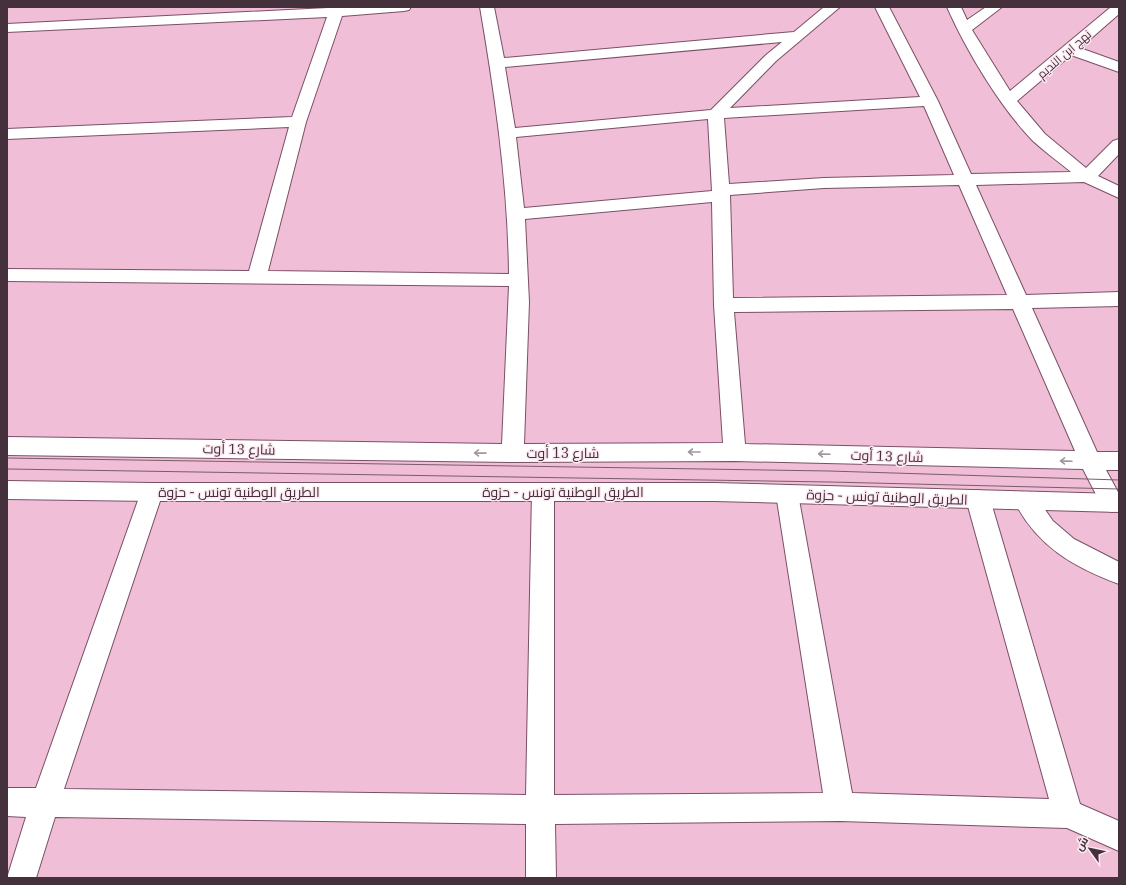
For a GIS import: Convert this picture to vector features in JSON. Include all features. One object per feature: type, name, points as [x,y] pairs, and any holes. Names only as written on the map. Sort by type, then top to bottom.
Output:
[{"type":"street","points":[[7,28],[336,12],[404,7]]},
{"type":"street","points":[[488,7],[509,133],[516,214],[518,280],[513,453]]},
{"type":"street","points":[[735,452],[724,305],[721,193],[716,114],[771,58],[833,7]]},
{"type":"street","points":[[882,7],[930,101],[1021,302],[1091,462],[1115,503]]},
{"type":"street","points":[[954,7],[964,30],[1008,101],[1039,137],[1087,177],[1119,194]]},
{"type":"street","points":[[964,30],[995,7]]},
{"type":"street","name":"نهج ابن النديم","points":[[1008,101],[1118,7]]},
{"type":"street","points":[[257,278],[298,122],[336,12]]},
{"type":"street","points":[[498,63],[796,36]]},
{"type":"street","points":[[1069,49],[1119,67]]},
{"type":"street","points":[[509,133],[716,114],[930,101]]},
{"type":"street","points":[[7,134],[298,122]]},
{"type":"street","points":[[516,214],[824,183],[1087,177],[1119,144]]},
{"type":"street","points":[[7,276],[518,280]]},
{"type":"street","points":[[724,305],[1021,302],[1119,299]]},
{"type":"street","name":"شارع 13 أوت","points":[[7,446],[513,453],[735,452],[1119,462]]},
{"type":"street","name":"الطريق الوطنية تونس - حزوة","points":[[7,490],[152,492],[714,492],[1115,503]]},
{"type":"street","points":[[21,878],[45,803],[152,492]]},
{"type":"street","points":[[541,878],[540,810],[543,492]]},
{"type":"street","points":[[787,494],[840,807]]},
{"type":"street","points":[[978,500],[1068,814]]},
{"type":"street","points":[[1026,501],[1037,520],[1064,546],[1082,557],[1119,573]]},
{"type":"street","points":[[7,802],[540,810],[840,807],[1068,814],[1119,836]]},
{"type":"tram line","points":[[7,458],[829,471],[1119,480]]},
{"type":"tram line","points":[[7,469],[830,482],[1119,489]]}]
